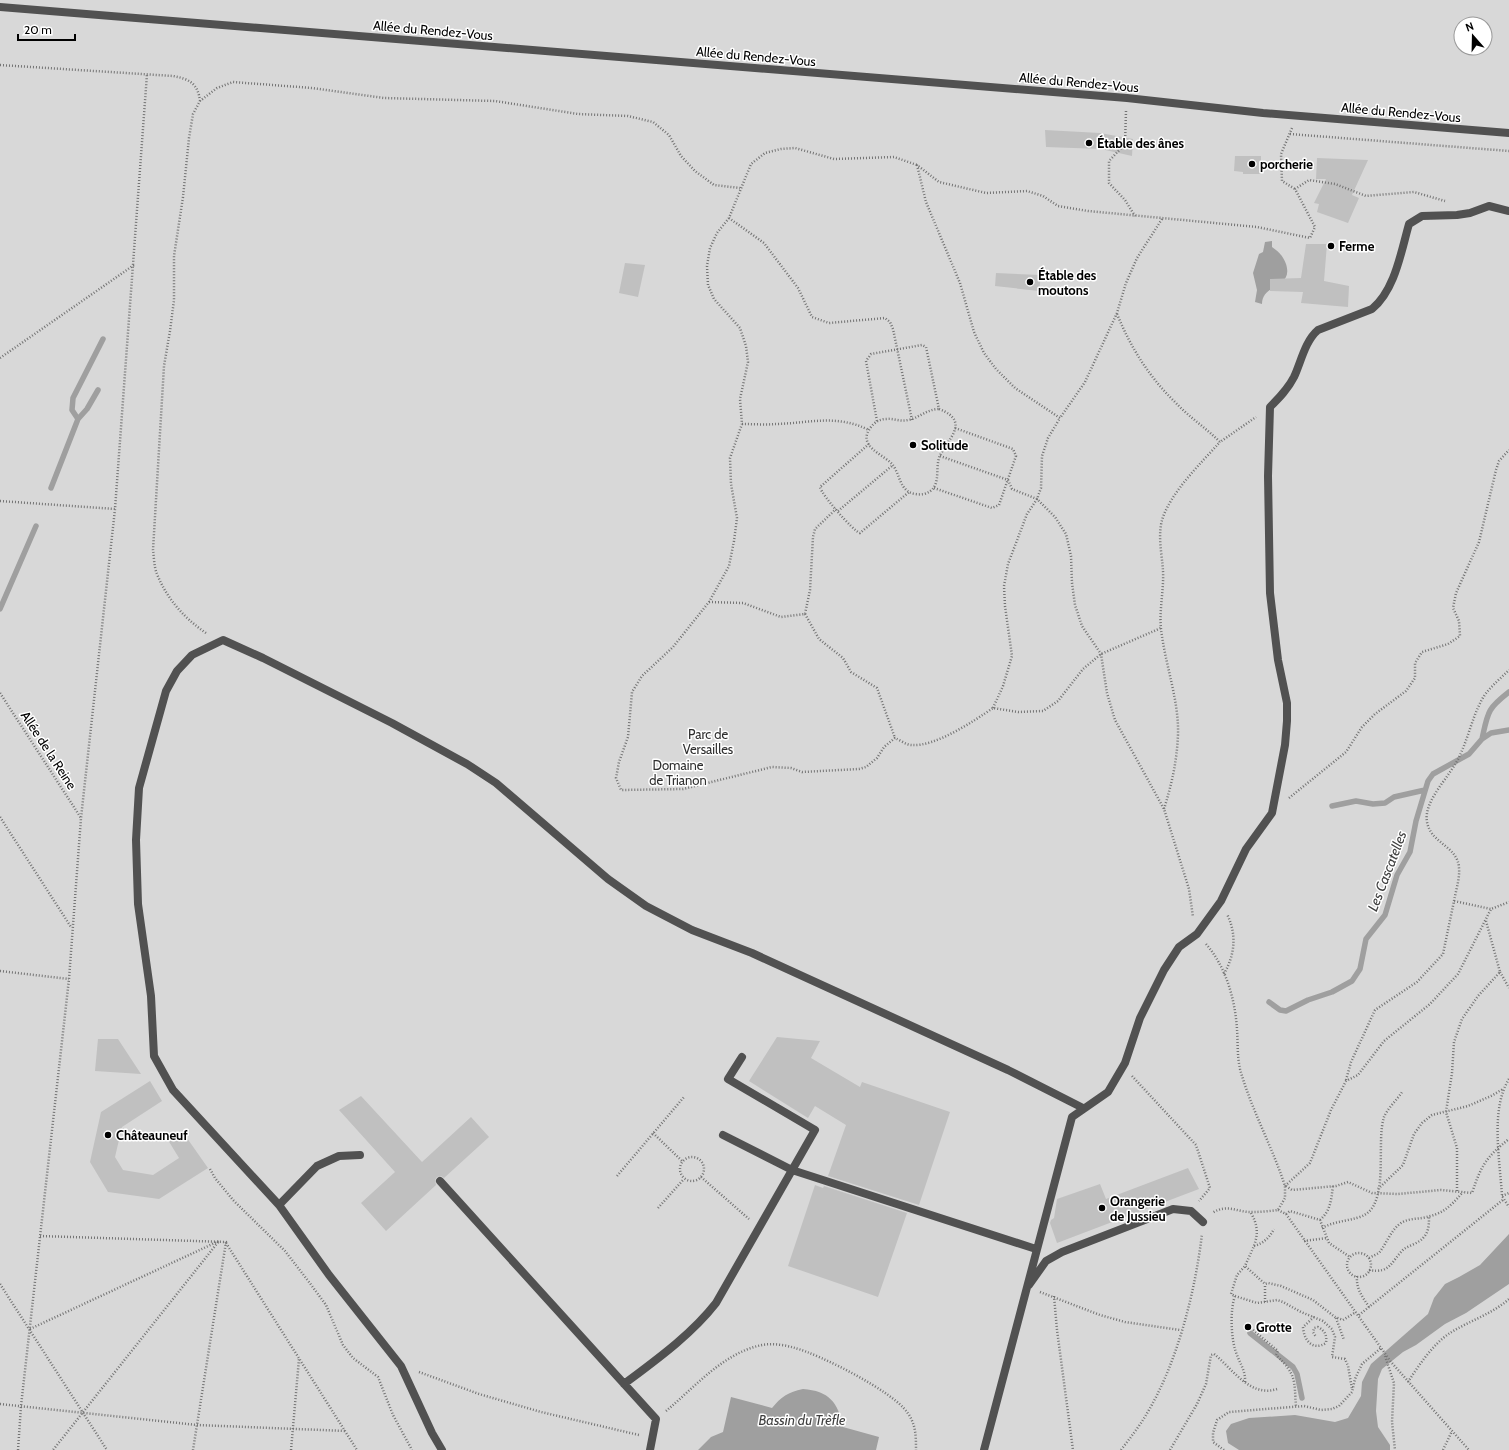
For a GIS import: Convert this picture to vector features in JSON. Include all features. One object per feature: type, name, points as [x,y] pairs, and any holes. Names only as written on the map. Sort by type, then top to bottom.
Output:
[{"type":"lane","name":"Allée du Rendez-Vous","points":[[0,7],[1127,98],[1297,116],[1509,133]]},
{"type":"lane","points":[[984,1450],[1025,1290],[1072,1117],[1108,1092],[1122,1068],[1140,1018],[1164,970],[1179,947],[1197,934],[1221,901],[1246,850],[1272,813],[1285,745],[1287,703],[1278,660],[1270,593],[1268,476],[1270,407],[1283,394],[1293,378],[1312,335],[1318,330],[1372,309],[1377,305],[1384,295],[1395,272],[1409,224],[1422,216],[1457,215],[1470,213],[1489,206],[1509,211]]},
{"type":"lane","points":[[442,1450],[432,1434],[401,1366],[329,1275],[279,1205],[173,1090],[154,1056],[150,996],[138,904],[136,840],[139,788],[166,691],[177,670],[192,655],[223,640],[392,723],[473,768],[496,783],[608,879],[646,906],[692,930],[752,953],[1008,1070],[1083,1108]]},
{"type":"lane","points":[[624,1384],[664,1353],[709,1311],[727,1285],[815,1130],[728,1079],[742,1057]]},
{"type":"lane","points":[[723,1135],[792,1170],[1036,1249]]},
{"type":"lane","points":[[279,1205],[317,1166],[339,1156],[360,1155]]},
{"type":"lane","points":[[440,1181],[656,1419],[650,1450]]},
{"type":"lane","points":[[1025,1290],[1046,1261],[1062,1252],[1173,1209],[1191,1211],[1203,1222]]},
{"type":"path","points":[[0,65],[173,76],[188,79],[197,87],[200,101]]},
{"type":"path","points":[[18,1450],[21,1406],[69,979],[81,818],[115,509],[147,74]]},
{"type":"path","points":[[223,640],[205,632],[181,614],[168,595],[157,573],[153,550],[164,366],[174,300],[174,256],[193,114],[200,101],[217,88],[233,82],[312,88],[384,98],[495,101],[578,114],[628,116],[653,122],[669,135],[681,156],[695,171],[714,185],[740,188]]},
{"type":"path","points":[[1127,98],[1125,144],[1110,160],[1109,183],[1125,200],[1136,217]]},
{"type":"path","points":[[895,738],[884,747],[877,758],[866,767],[859,769],[802,772],[791,768],[772,767],[683,789],[621,790],[616,778],[619,762],[628,738],[632,692],[642,676],[673,647],[709,602],[729,566],[737,518],[731,484],[730,458],[742,424],[740,399],[748,362],[746,346],[740,328],[714,299],[708,285],[707,272],[710,248],[717,233],[729,218],[739,197],[740,188],[751,164],[765,153],[781,149],[795,148],[834,159],[848,160],[872,156],[894,157],[917,165],[939,182],[986,193],[1027,191],[1043,196],[1058,206],[1136,217],[1257,228],[1310,238],[1315,227],[1295,189],[1282,181],[1281,154],[1297,116]]},
{"type":"path","points":[[1290,134],[1509,151]]},
{"type":"path","points":[[917,165],[926,202],[960,283],[974,332],[984,353],[996,369],[1015,388],[1060,418]]},
{"type":"path","points":[[1295,189],[1309,180],[1335,184],[1366,196],[1414,192],[1450,202]]},
{"type":"path","points":[[729,218],[764,244],[798,288],[812,317],[829,324],[886,318],[890,322],[893,329],[896,350],[912,420]]},
{"type":"path","points":[[893,465],[815,529],[813,537],[810,590],[805,614],[819,639],[843,658],[851,672],[877,688],[895,738],[911,746],[929,743],[967,726],[994,708],[1006,679],[1012,656],[1004,606],[1004,586],[1008,564],[1027,514],[1038,499],[1041,488],[1042,456],[1048,438],[1085,382],[1117,313],[1126,283],[1137,258],[1162,219]]},
{"type":"path","points":[[0,358],[134,265]]},
{"type":"path","points":[[1117,313],[1126,337],[1141,363],[1176,405],[1204,426],[1220,442]]},
{"type":"path","points":[[877,421],[867,358],[871,354],[922,345],[926,347],[939,409]]},
{"type":"path","points":[[1164,809],[1175,774],[1178,733],[1161,628],[1163,572],[1160,539],[1163,518],[1171,501],[1187,479],[1220,442],[1270,407]]},
{"type":"path","points":[[939,409],[950,416],[955,428],[952,438],[940,456],[938,478],[934,488],[923,494],[909,492],[902,485],[893,465],[875,452],[869,444],[869,430],[877,421],[887,418],[904,421],[912,420],[929,411],[939,409]]},
{"type":"path","points":[[742,424],[777,424],[826,420],[853,423],[869,430]]},
{"type":"path","points":[[934,488],[995,508],[999,505],[1008,480],[1016,456],[1013,449],[955,428]]},
{"type":"path","points":[[869,444],[820,487],[821,492],[855,531],[860,533],[909,492]]},
{"type":"path","points":[[1272,813],[1300,788],[1327,769],[1346,752],[1362,727],[1375,714],[1406,691],[1414,678],[1415,663],[1422,652],[1448,644],[1460,636],[1459,621],[1453,608],[1456,593],[1479,542],[1499,461],[1509,450]]},
{"type":"path","points":[[940,456],[1008,480],[1012,489],[1038,499],[1055,517],[1066,534],[1071,556],[1072,583],[1076,605],[1082,626],[1101,654],[1107,693],[1115,720],[1164,809],[1189,889],[1193,920],[1197,934],[1216,956],[1224,974],[1233,1002],[1237,1027],[1239,1067],[1252,1104],[1286,1186],[1285,1198],[1278,1210]]},
{"type":"path","points":[[0,501],[115,509]]},
{"type":"path","points":[[709,602],[743,604],[781,617],[805,614]]},
{"type":"path","points":[[994,708],[1018,712],[1043,711],[1058,700],[1083,669],[1101,654],[1161,628]]},
{"type":"path","points":[[1286,1186],[1310,1163],[1331,1110],[1346,1081],[1351,1062],[1376,1010],[1417,982],[1443,954],[1459,868],[1454,853],[1435,839],[1430,831],[1427,816],[1440,785],[1454,767],[1460,755],[1484,697],[1509,670]]},
{"type":"path","name":"Allée de la Reine","points":[[0,692],[81,818]]},
{"type":"path","points":[[0,817],[72,928]]},
{"type":"path","points":[[1221,901],[1234,932],[1234,945],[1230,962],[1224,974]]},
{"type":"path","points":[[1454,901],[1491,909],[1509,902]]},
{"type":"path","points":[[1346,1081],[1358,1074],[1384,1041],[1430,1004],[1458,974],[1491,909]]},
{"type":"path","points":[[1486,921],[1500,972],[1509,988]]},
{"type":"path","points":[[0,971],[69,979]]},
{"type":"path","points":[[1457,1191],[1457,1148],[1446,1112],[1452,1073],[1454,1042],[1462,1019],[1478,996],[1500,972]]},
{"type":"path","points":[[1122,1068],[1140,1084],[1196,1145],[1210,1188],[1191,1211]]},
{"type":"path","points":[[1509,1079],[1503,1088],[1497,1116],[1503,1198],[1509,1207]]},
{"type":"path","points":[[1378,1191],[1403,1165],[1414,1134],[1422,1123],[1432,1115],[1468,1106],[1503,1088]]},
{"type":"path","points":[[1322,1228],[1331,1223],[1366,1214],[1374,1204],[1378,1191],[1384,1116],[1402,1092]]},
{"type":"path","points":[[617,1176],[684,1097]]},
{"type":"path","points":[[653,1134],[682,1162]]},
{"type":"path","points":[[1286,1186],[1292,1190],[1333,1186],[1348,1182],[1361,1189],[1398,1194],[1457,1191],[1472,1193],[1480,1171],[1487,1158],[1509,1139]]},
{"type":"path","points":[[689,1157],[700,1160],[704,1166],[701,1177],[695,1181],[684,1179],[680,1172],[682,1162],[689,1157]]},
{"type":"path","points":[[210,1169],[215,1178],[233,1200],[285,1251],[309,1282],[326,1305],[343,1345],[353,1358],[378,1376],[393,1415],[412,1450]]},
{"type":"path","points":[[701,1177],[759,1228]]},
{"type":"path","points":[[658,1208],[684,1179]]},
{"type":"path","points":[[1320,1220],[1327,1213],[1331,1205],[1333,1186]]},
{"type":"path","points":[[1369,1258],[1379,1253],[1386,1240],[1400,1224],[1407,1220],[1437,1215],[1449,1208],[1463,1192]]},
{"type":"path","points":[[1265,1284],[1268,1282],[1299,1294],[1326,1308],[1336,1317],[1343,1320],[1369,1307],[1509,1193]]},
{"type":"path","points":[[1121,1450],[1146,1416],[1166,1378],[1194,1281],[1203,1222],[1214,1212],[1225,1209],[1237,1209],[1251,1213],[1278,1210],[1286,1214],[1384,1352],[1408,1382],[1470,1450]]},
{"type":"path","points":[[1286,1214],[1290,1211],[1320,1220]]},
{"type":"path","points":[[1251,1213],[1258,1229],[1254,1247],[1245,1266],[1233,1284],[1231,1294],[1257,1303],[1277,1300],[1314,1318],[1324,1321],[1332,1329],[1335,1337],[1332,1357],[1345,1360],[1348,1366],[1352,1392]]},
{"type":"path","points":[[1369,1270],[1377,1272],[1384,1270],[1391,1265],[1405,1249],[1423,1238],[1429,1228],[1429,1217]]},
{"type":"path","points":[[1320,1220],[1329,1243],[1350,1257]]},
{"type":"path","points":[[1254,1247],[1262,1244],[1270,1237],[1274,1229]]},
{"type":"path","points":[[40,1236],[219,1240],[226,1242],[358,1450]]},
{"type":"path","points":[[1304,1241],[1327,1238]]},
{"type":"path","points":[[30,1329],[219,1240]]},
{"type":"path","points":[[53,1450],[219,1240]]},
{"type":"path","points":[[193,1450],[226,1242]]},
{"type":"path","points":[[1362,1253],[1369,1258],[1371,1265],[1369,1270],[1361,1277],[1353,1276],[1347,1270],[1347,1261],[1350,1257],[1362,1253]]},
{"type":"path","points":[[1245,1266],[1265,1284],[1265,1302]]},
{"type":"path","points":[[1357,1276],[1356,1285],[1369,1307]]},
{"type":"path","points":[[0,1284],[107,1450]]},
{"type":"path","points":[[1025,1290],[1044,1292],[1100,1315],[1125,1322],[1181,1330]]},
{"type":"path","points":[[1054,1296],[1056,1330],[1073,1450]]},
{"type":"path","points":[[1235,1296],[1232,1304],[1232,1338],[1240,1365],[1245,1373],[1245,1382]]},
{"type":"path","points":[[1408,1382],[1422,1361],[1449,1334],[1501,1306],[1509,1299]]},
{"type":"path","points":[[1336,1317],[1344,1340]]},
{"type":"path","points":[[1314,1318],[1303,1327],[1303,1334],[1307,1341],[1313,1346],[1320,1347],[1326,1343],[1327,1337],[1324,1331],[1318,1327],[1314,1328],[1312,1332],[1316,1337]]},
{"type":"path","points":[[1253,1330],[1278,1351],[1276,1355],[1291,1370],[1294,1377],[1296,1407]]},
{"type":"path","points":[[656,1419],[723,1362],[747,1350],[763,1345],[779,1345],[796,1348],[826,1360],[878,1389],[896,1401],[907,1411],[913,1421],[916,1435],[916,1450]]},
{"type":"path","points":[[1224,1450],[1213,1442],[1213,1433],[1217,1420],[1229,1412],[1304,1406],[1322,1410],[1332,1409],[1339,1406],[1352,1392],[1355,1379],[1362,1364],[1381,1348]]},
{"type":"path","points":[[1384,1352],[1394,1383],[1392,1422],[1396,1450]]},
{"type":"path","points":[[1170,1450],[1197,1404],[1206,1384],[1211,1355],[1214,1354],[1245,1382],[1256,1388],[1271,1391],[1277,1389]]},
{"type":"path","points":[[291,1450],[299,1358]]},
{"type":"path","points":[[401,1366],[479,1394],[541,1412],[652,1438]]},
{"type":"path","points":[[0,1404],[197,1424],[346,1431]]},
{"type":"path","points":[[1443,1450],[1452,1431]]},
{"type":"green space","name":"Domaine de Trianon","points":[[0,0],[1509,0],[1509,1450],[0,1450]]},
{"type":"water","points":[[1272,241],[1272,247],[1279,252],[1284,259],[1287,272],[1286,278],[1267,292],[1263,297],[1262,304],[1255,302],[1257,290],[1253,273],[1259,254],[1263,252],[1265,242]]},
{"type":"water","points":[[1509,1234],[1509,1284],[1403,1352],[1382,1369],[1378,1379],[1376,1411],[1378,1427],[1390,1445],[1390,1450],[1239,1450],[1228,1443],[1226,1431],[1231,1424],[1249,1418],[1295,1415],[1335,1422],[1348,1418],[1361,1396],[1362,1382],[1371,1364],[1428,1314],[1434,1298],[1445,1284],[1480,1265]]},
{"type":"water","name":"Bassin du Trèfle","points":[[803,1389],[820,1392],[831,1399],[841,1418],[843,1427],[879,1437],[876,1450],[698,1450],[711,1437],[723,1432],[731,1397],[772,1408],[785,1396]]},
{"type":"building","name":"Étable des ânes","points":[[1045,130],[1100,133],[1133,139],[1132,156],[1101,149],[1046,147]]},
{"type":"building","name":"porcherie","points":[[1235,156],[1261,156],[1261,174],[1243,174],[1243,172],[1234,171]]},
{"type":"building","points":[[1317,158],[1368,160],[1352,195],[1359,198],[1348,223],[1317,212],[1319,204],[1314,203],[1326,179],[1316,179]]},
{"type":"building","points":[[1306,244],[1327,244],[1324,281],[1349,286],[1348,307],[1301,303],[1303,292],[1270,291],[1270,279],[1301,278]]},
{"type":"building","points":[[625,263],[645,265],[638,297],[619,293]]},
{"type":"building","points":[[996,273],[1041,275],[1039,291],[995,286]]},
{"type":"building","points":[[777,1037],[820,1041],[811,1058],[860,1087],[862,1082],[950,1112],[919,1205],[828,1176],[846,1125],[815,1106],[808,1118],[749,1081]]},
{"type":"building","points":[[98,1039],[118,1039],[141,1074],[95,1071]]},
{"type":"building","name":"Châteauneuf","points":[[150,1081],[162,1101],[122,1127],[115,1157],[123,1170],[153,1175],[179,1158],[168,1140],[182,1131],[208,1168],[159,1199],[108,1192],[90,1162],[101,1112]]},
{"type":"building","points":[[361,1096],[422,1162],[471,1117],[489,1137],[444,1178],[441,1176],[437,1177],[435,1180],[436,1185],[386,1231],[361,1203],[395,1172],[339,1110]]},
{"type":"building","name":"Orangerie de Jussieu","points":[[1188,1168],[1199,1189],[1057,1243],[1050,1223],[1054,1218],[1057,1199],[1100,1184],[1106,1199]]},
{"type":"building","points":[[815,1185],[823,1188],[824,1186],[907,1213],[878,1297],[788,1266]]},
{"type":"waterway","points":[[51,488],[78,419],[72,410],[73,398],[103,339]]},
{"type":"waterway","points":[[78,419],[87,409],[98,390]]},
{"type":"waterway","points":[[0,609],[36,526]]},
{"type":"waterway","name":"Les Cascatelles","points":[[1482,739],[1487,717],[1492,707],[1509,692]]},
{"type":"waterway","name":"Les Cascatelles","points":[[1269,1002],[1280,1010],[1286,1011],[1308,1000],[1332,992],[1352,981],[1360,969],[1366,939],[1385,915],[1397,875],[1410,852],[1416,821],[1428,781],[1433,774],[1469,754],[1482,739],[1491,733],[1509,730]]},
{"type":"waterway","name":"Les Cascatelles","points":[[1332,806],[1356,801],[1373,804],[1385,803],[1394,797],[1425,790]]},
{"type":"waterway","points":[[1250,1333],[1293,1367],[1297,1374],[1302,1398]]},
{"type":"place","name":"Étable des ânes","points":[[1089,143]]},
{"type":"place","name":"porcherie","points":[[1252,164]]},
{"type":"place","name":"Ferme","points":[[1331,246]]},
{"type":"place","name":"Étable des moutons","points":[[1030,282]]},
{"type":"place","name":"Solitude","points":[[913,445]]},
{"type":"place","name":"Châteauneuf","points":[[108,1135]]},
{"type":"place","name":"Orangerie de Jussieu","points":[[1102,1208]]},
{"type":"place","name":"Grotte","points":[[1248,1327]]},
{"type":"park label","name":"Parc de Versailles","points":[[708,742]]}]
